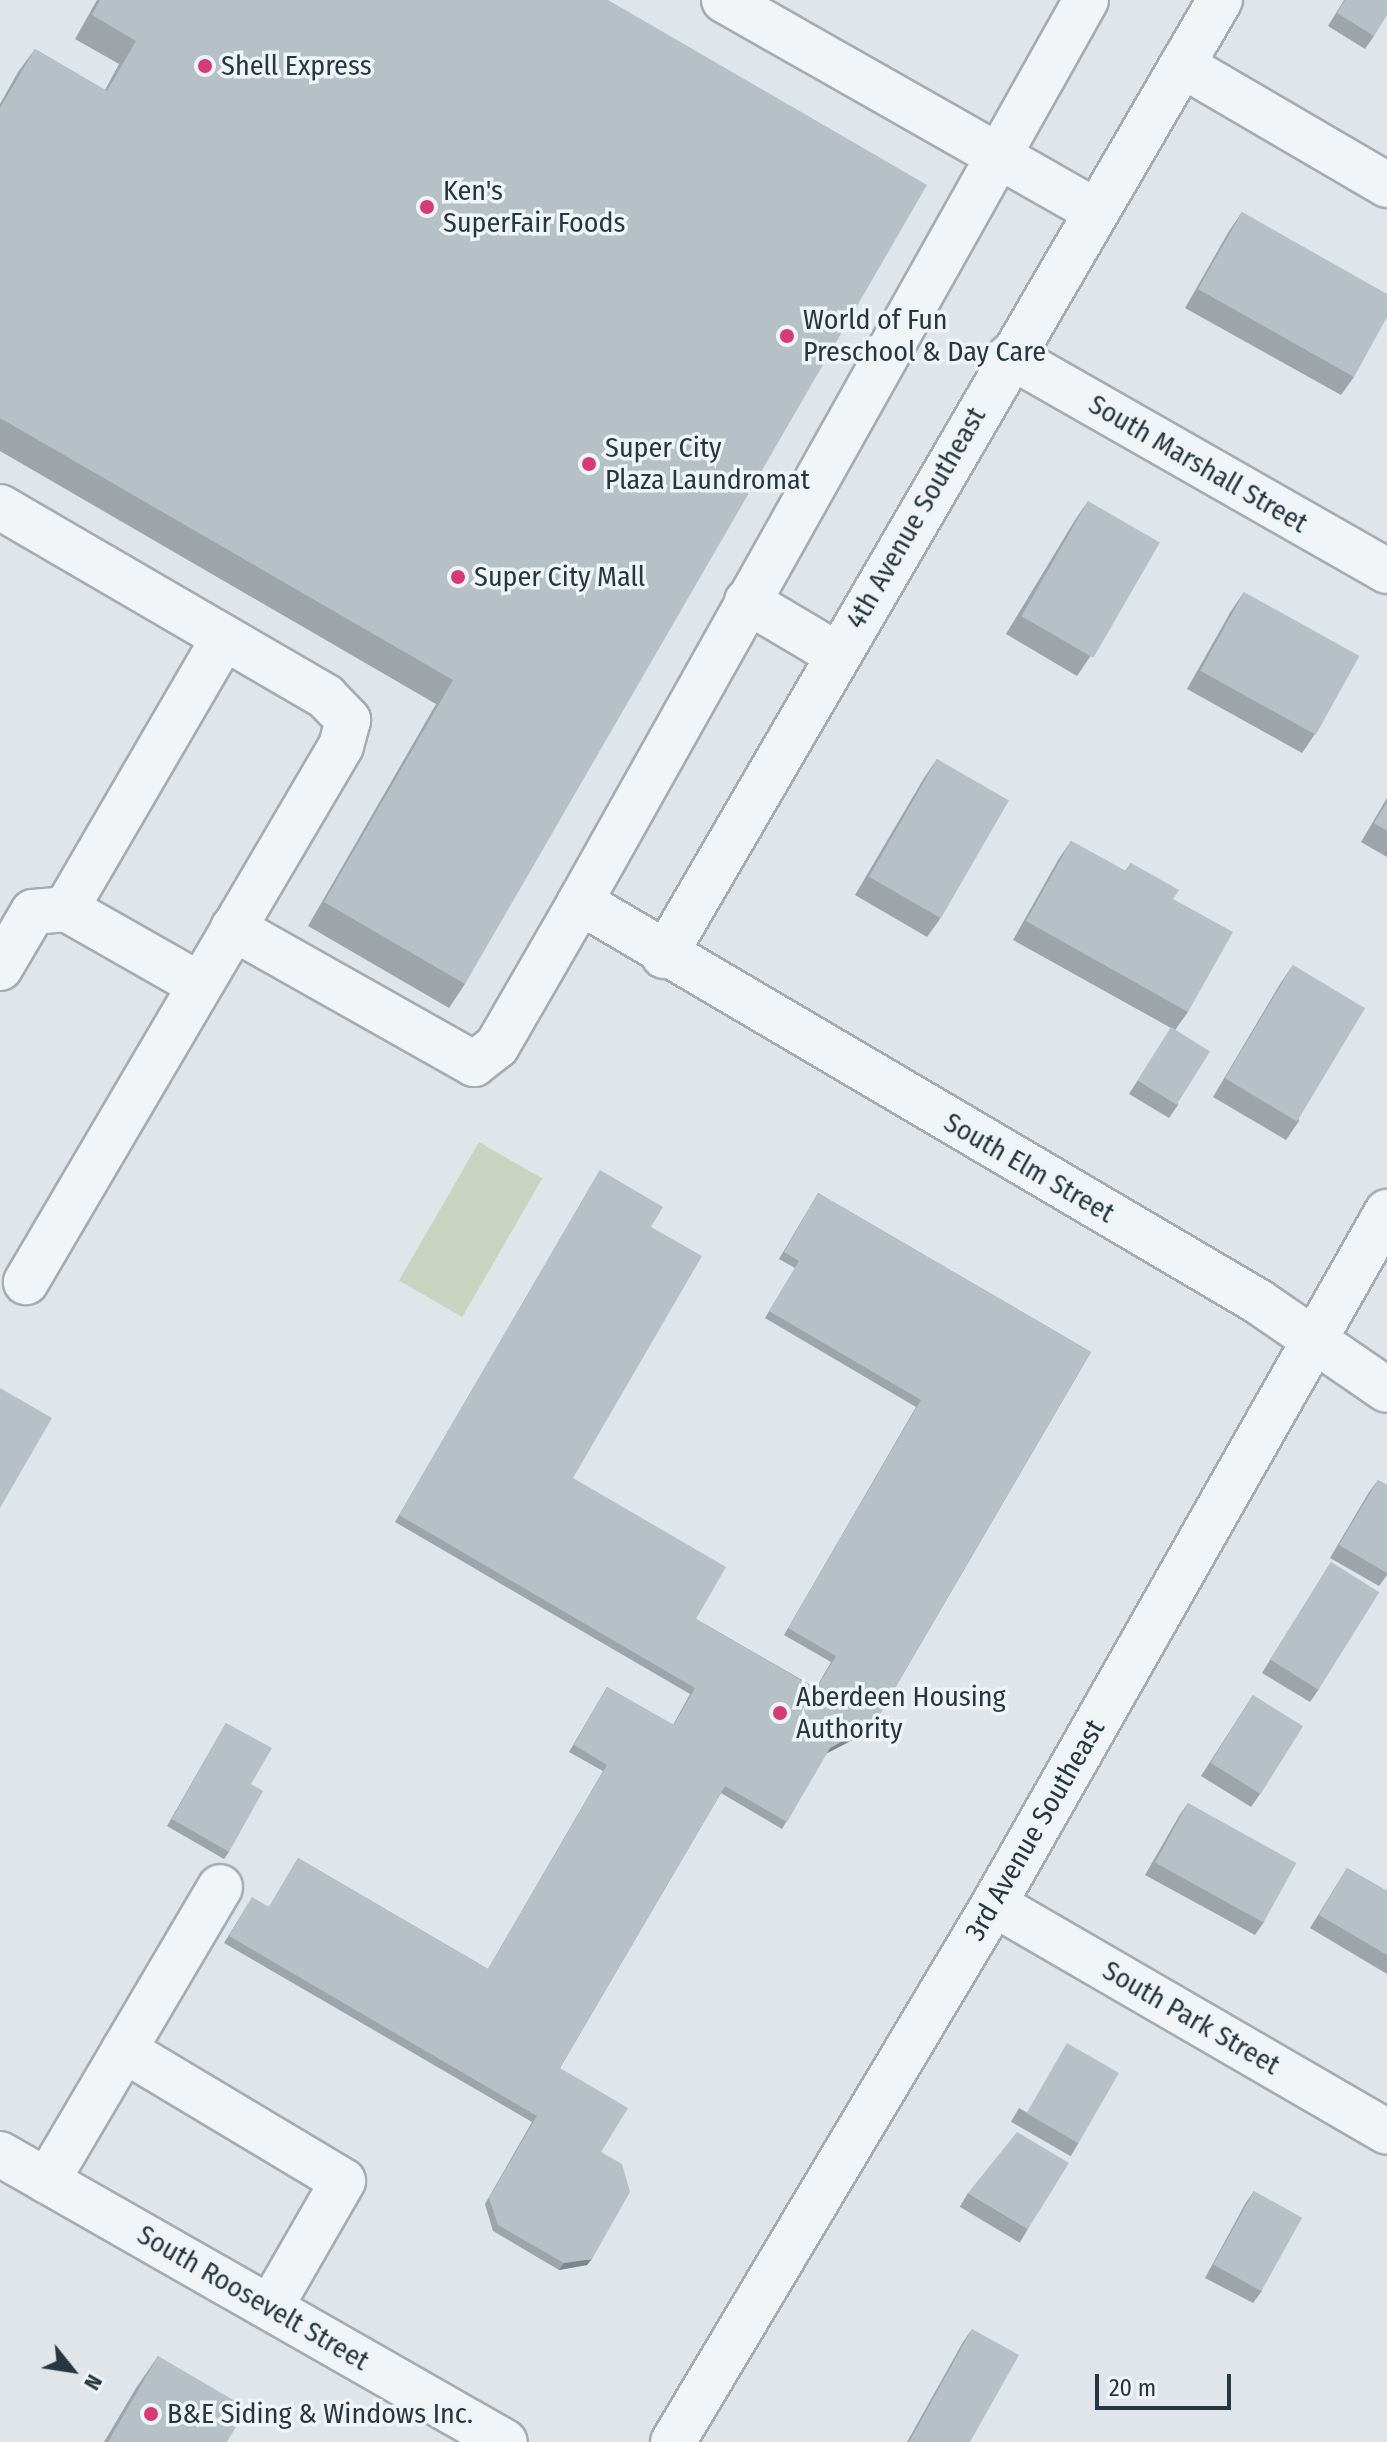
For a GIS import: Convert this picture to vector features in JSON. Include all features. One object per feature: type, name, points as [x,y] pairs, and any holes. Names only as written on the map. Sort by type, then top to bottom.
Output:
[{"type":"street","points":[[724,0],[1095,211]]},
{"type":"street","points":[[233,928],[474,1064],[497,1046],[1086,0]]},
{"type":"street","name":"4th Avenue Southeast","points":[[664,956],[1010,356],[1220,0]]},
{"type":"street","points":[[1182,65],[1387,185]]},
{"type":"street","name":"South Marshall Street","points":[[1010,356],[1387,571]]},
{"type":"street","points":[[0,507],[326,697],[348,720],[341,746],[26,1282]]},
{"type":"street","points":[[747,601],[838,655]]},
{"type":"street","points":[[66,909],[223,639]]},
{"type":"street","name":"South Elm Street","points":[[580,902],[664,956],[1313,1339],[1387,1390]]},
{"type":"street","points":[[0,968],[33,912],[66,909],[200,985]]},
{"type":"street","name":"3rd Avenue Southeast","points":[[673,2442],[994,1904],[1387,1212]]},
{"type":"street","points":[[47,2181],[220,1887]]},
{"type":"street","name":"South Park Street","points":[[994,1904],[1387,2132]]},
{"type":"street","points":[[124,2050],[343,2181],[270,2308]]},
{"type":"street","name":"South Roosevelt Street","points":[[0,2154],[505,2442]]},
{"type":"green space","points":[[479,1142],[542,1178],[462,1317],[399,1281]]},
{"type":"building","name":"Super City Mall","points":[[100,0],[608,0],[927,185],[465,984],[324,902],[453,680],[0,418],[0,108],[35,49],[107,91],[136,41],[92,15]]},
{"type":"building","points":[[1345,0],[1387,0],[1387,15],[1374,36],[1337,13]]},
{"type":"building","points":[[1242,212],[1387,294],[1387,317],[1354,377],[1198,289]]},
{"type":"building","points":[[1088,501],[1160,542],[1093,658],[1022,616]]},
{"type":"building","points":[[1244,592],[1359,656],[1316,735],[1200,671]]},
{"type":"building","points":[[937,759],[1009,800],[941,918],[869,877]]},
{"type":"building","points":[[1387,802],[1387,831],[1374,823]]},
{"type":"building","points":[[1071,841],[1126,871],[1131,863],[1179,890],[1173,899],[1233,932],[1188,1012],[1026,921]]},
{"type":"building","points":[[1293,965],[1365,1008],[1297,1121],[1225,1078]]},
{"type":"building","points":[[1171,1027],[1210,1051],[1177,1105],[1138,1080]]},
{"type":"building","name":"Aberdeen Housing Authority","points":[[600,1170],[663,1207],[651,1227],[702,1256],[573,1478],[726,1567],[696,1619],[816,1689],[836,1656],[788,1628],[921,1400],[769,1311],[799,1261],[784,1252],[818,1193],[1091,1352],[874,1724],[830,1748],[787,1822],[725,1786],[560,2068],[628,2108],[601,2152],[622,2164],[630,2192],[592,2259],[564,2263],[498,2225],[489,2198],[537,2116],[229,1936],[252,1897],[269,1907],[298,1858],[488,1969],[607,1765],[574,1745],[607,1687],[674,1725],[695,1688],[399,1515]]},
{"type":"building","points":[[0,1388],[52,1418],[0,1508]]},
{"type":"building","points":[[1378,1480],[1387,1485],[1387,1573],[1339,1545]]},
{"type":"building","points":[[1331,1562],[1379,1592],[1318,1690],[1270,1660]]},
{"type":"building","points":[[1253,1695],[1303,1726],[1261,1794],[1211,1763]]},
{"type":"building","points":[[226,1723],[272,1748],[251,1784],[263,1791],[229,1852],[172,1819]]},
{"type":"building","points":[[1188,1803],[1296,1863],[1263,1923],[1155,1862]]},
{"type":"building","points":[[1347,1868],[1387,1891],[1387,1955],[1319,1915]]},
{"type":"building","points":[[1067,2043],[1119,2073],[1078,2143],[1026,2113]]},
{"type":"building","points":[[1017,2132],[1069,2163],[1028,2229],[968,2193]]},
{"type":"building","points":[[1254,2191],[1302,2218],[1261,2291],[1213,2264]]},
{"type":"building","points":[[972,2329],[1019,2355],[970,2442],[909,2442]]},
{"type":"building","points":[[158,2356],[247,2408],[227,2442],[108,2442]]},
{"type":"place","name":"Shell Express","points":[[205,66]]},
{"type":"place","name":"Ken's SuperFair Foods","points":[[427,207]]},
{"type":"place","name":"World of Fun Preschool & Day Care","points":[[787,336]]},
{"type":"place","name":"Super City Plaza Laundromat","points":[[589,464]]},
{"type":"place","name":"Super City Mall","points":[[458,577]]},
{"type":"place","name":"Aberdeen Housing Authority","points":[[780,1713]]},
{"type":"place","name":"B&E Siding & Windows Inc.","points":[[151,2414]]}]
